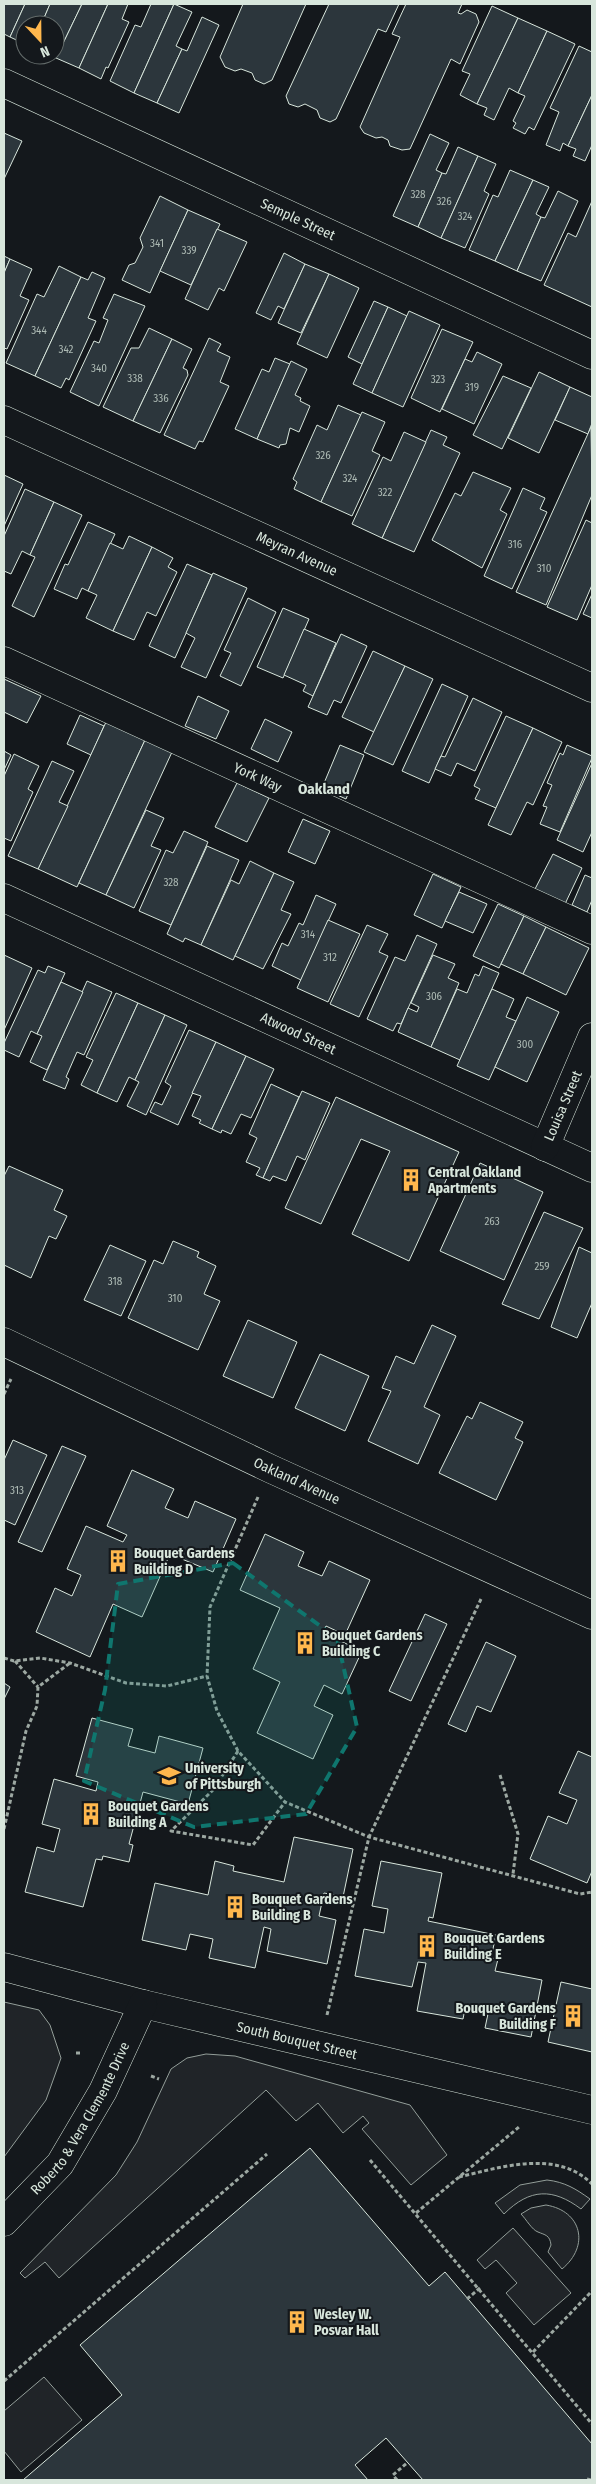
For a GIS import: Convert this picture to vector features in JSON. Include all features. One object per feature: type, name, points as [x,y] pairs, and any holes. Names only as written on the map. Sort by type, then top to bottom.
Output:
[{"type":"street","name":"Semple Street","points":[[4,83],[592,355]]},
{"type":"street","name":"Meyran Avenue","points":[[4,420],[592,688]]},
{"type":"street","name":"York Way","points":[[4,661],[592,930]]},
{"type":"street","name":"Atwood Street","points":[[4,898],[592,1168]]},
{"type":"street","name":"Louisa Street","points":[[546,1147],[592,1037]]},
{"type":"street","name":"Oakland Avenue","points":[[4,1342],[271,1469],[592,1615]]},
{"type":"street","name":"South Bouquet Street","points":[[4,1968],[143,2004],[592,2110]]},
{"type":"street","name":"Roberto & Vera Clemente Drive","points":[[4,2222],[60,2164],[103,2091],[143,2004]]},
{"type":"path","points":[[271,1469],[210,1607],[207,1676],[217,1711],[238,1751],[285,1802],[369,1837],[513,1874],[580,1894],[592,1892]]},
{"type":"path","points":[[327,2016],[369,1837],[483,1594]]},
{"type":"path","points":[[4,1658],[14,1661],[40,1658],[70,1663],[126,1683],[167,1686],[207,1676]]},
{"type":"path","points":[[4,1829],[26,1731],[37,1706],[38,1687],[14,1661]]},
{"type":"path","points":[[38,1687],[70,1663]]},
{"type":"path","points":[[238,1751],[213,1790],[171,1831],[253,1845],[285,1802]]},
{"type":"path","points":[[500,1775],[518,1834],[513,1874]]},
{"type":"path","points":[[76,2053],[81,2053]]},
{"type":"path","points":[[151,2076],[159,2080]]},
{"type":"path","points":[[416,2213],[520,2126]]},
{"type":"path","points":[[4,2381],[268,2154]]},
{"type":"path","points":[[370,2160],[534,2352],[592,2424]]},
{"type":"path","points":[[460,2177],[502,2167],[538,2163],[575,2171],[592,2184]]},
{"type":"path","points":[[468,2299],[480,2288]]},
{"type":"path","points":[[534,2352],[592,2291]]},
{"type":"path","points":[[397,2480],[393,2475],[407,2462]]},
{"type":"highlighted area","points":[[233,1563],[337,1638],[357,1727],[306,1814],[194,1827],[84,1781],[105,1690],[118,1584]]},
{"type":"shaded area","points":[[4,2002],[39,2010],[50,2025],[61,2058],[46,2100],[4,2157]]},
{"type":"shaded area","points":[[206,2054],[235,2056],[410,2105],[447,2155],[411,2185],[362,2129],[369,2123],[363,2116],[343,2133],[318,2103],[296,2121],[266,2090],[59,2278],[45,2262],[25,2278],[20,2273],[116,2175],[137,2142],[171,2069],[187,2058]]},
{"type":"shaded area","points":[[547,2180],[570,2186],[590,2199],[581,2209],[561,2197],[551,2194],[532,2195],[514,2205],[504,2214],[495,2203],[520,2185]]},
{"type":"shaded area","points":[[546,2205],[568,2214],[578,2231],[579,2240],[576,2250],[571,2260],[562,2269],[548,2252],[551,2245],[548,2237],[534,2229],[521,2214],[531,2208]]},
{"type":"shaded area","points":[[513,2228],[571,2293],[534,2325],[506,2293],[517,2283],[496,2260],[485,2269],[477,2260]]},
{"type":"shaded area","points":[[44,2377],[82,2420],[21,2472],[4,2451],[4,2411]]},
{"type":"building","points":[[4,4],[25,4],[20,15],[15,15],[15,26],[10,37],[4,34]]},
{"type":"building","points":[[25,4],[50,4],[45,15],[20,15]]},
{"type":"building","points":[[50,4],[82,4],[65,39],[65,15],[45,15]]},
{"type":"building","points":[[82,4],[108,4],[79,68],[65,62],[65,39]]},
{"type":"building","points":[[108,4],[128,4],[122,19],[129,22],[101,79],[79,68]]},
{"type":"building","points":[[151,4],[174,4],[134,93],[110,81],[135,25],[141,27]]},
{"type":"building","points":[[174,4],[192,12],[176,46],[182,49],[157,103],[134,93]]},
{"type":"building","points":[[243,4],[306,4],[272,80],[264,84],[255,80],[252,73],[241,69],[235,71],[225,67],[220,57]]},
{"type":"building","points":[[329,4],[399,4],[386,32],[378,29],[336,119],[330,122],[320,118],[317,110],[305,104],[298,107],[289,104],[286,96]]},
{"type":"building","points":[[406,4],[462,4],[458,13],[461,14],[467,10],[476,14],[479,22],[460,64],[451,59],[410,149],[402,150],[390,146],[388,140],[382,137],[376,138],[364,133],[360,127],[400,37],[392,34]]},
{"type":"building","points":[[492,6],[518,18],[477,104],[460,95],[470,74],[462,71]]},
{"type":"building","points":[[202,17],[219,25],[179,113],[157,103],[182,49],[187,51]]},
{"type":"building","points":[[518,18],[547,31],[518,93],[509,88],[494,120],[484,115],[487,108],[477,104]]},
{"type":"building","points":[[15,26],[15,39],[10,37]]},
{"type":"building","points":[[547,31],[575,44],[534,130],[529,127],[525,134],[513,128],[516,123],[513,121],[525,96],[518,93]]},
{"type":"building","points":[[579,46],[592,52],[592,95],[568,146],[563,143],[560,151],[546,145],[559,112],[550,108]]},
{"type":"building","points":[[592,95],[592,145],[585,161],[573,156],[576,149],[568,146]]},
{"type":"building","points":[[4,133],[22,141],[4,179]]},
{"type":"building","points":[[430,134],[449,143],[436,170],[442,173],[418,227],[393,216]]},
{"type":"building","points":[[458,147],[478,156],[441,238],[418,227],[442,173],[446,174]]},
{"type":"building","points":[[478,156],[496,164],[484,191],[489,194],[465,248],[441,238]]},
{"type":"building","points":[[510,170],[533,180],[495,261],[469,250],[493,195],[498,197]]},
{"type":"building","points":[[533,180],[549,187],[536,214],[541,217],[517,271],[495,261]]},
{"type":"building","points":[[558,191],[578,201],[541,281],[517,271],[541,217],[545,218]]},
{"type":"building","points":[[160,196],[188,210],[150,293],[122,280],[129,265],[135,263],[143,247],[140,238]]},
{"type":"building","points":[[592,201],[592,307],[544,285],[568,233],[576,237]]},
{"type":"building","points":[[188,210],[220,224],[191,285],[160,271]]},
{"type":"building","points":[[217,229],[247,242],[224,291],[219,288],[208,310],[185,299]]},
{"type":"building","points":[[284,253],[305,264],[284,309],[278,306],[271,320],[256,313]]},
{"type":"building","points":[[4,256],[10,259],[4,273]]},
{"type":"building","points":[[10,259],[32,269],[20,296],[29,300],[7,349],[4,348],[4,273]]},
{"type":"building","points":[[305,264],[329,274],[301,333],[278,323]]},
{"type":"building","points":[[59,266],[81,277],[35,376],[6,363],[37,294],[44,297]]},
{"type":"building","points":[[92,272],[105,278],[88,318],[96,321],[69,380],[66,378],[61,388],[35,376],[81,277],[88,280]]},
{"type":"building","points":[[329,274],[359,288],[327,358],[297,344]]},
{"type":"building","points":[[114,294],[145,306],[99,406],[70,392],[94,341],[99,343],[108,320],[103,318]]},
{"type":"building","points":[[374,301],[388,307],[362,364],[348,357]]},
{"type":"building","points":[[388,307],[407,316],[372,393],[353,384]]},
{"type":"building","points":[[409,311],[440,325],[403,407],[372,393]]},
{"type":"building","points":[[149,328],[172,339],[133,421],[103,407],[131,348],[139,348]]},
{"type":"building","points":[[442,329],[473,342],[440,412],[411,398]]},
{"type":"building","points":[[209,338],[221,344],[217,351],[230,357],[220,382],[229,386],[203,442],[199,441],[195,449],[164,435]]},
{"type":"building","points":[[172,339],[192,349],[183,368],[187,370],[188,375],[160,433],[133,421]]},
{"type":"building","points":[[477,352],[502,364],[474,424],[442,409],[465,359],[472,362]]},
{"type":"building","points":[[275,358],[290,364],[257,439],[235,429],[262,369],[269,372]]},
{"type":"building","points":[[291,361],[307,369],[295,395],[301,398],[300,401],[310,406],[299,432],[290,428],[286,444],[280,445],[279,448],[257,439]]},
{"type":"building","points":[[539,372],[570,387],[539,453],[508,438]]},
{"type":"building","points":[[503,376],[531,388],[502,449],[473,435]]},
{"type":"building","points":[[570,387],[592,397],[592,423],[588,434],[555,420]]},
{"type":"building","points":[[338,405],[361,415],[321,502],[294,489],[297,482],[293,479],[317,425],[327,430]]},
{"type":"building","points":[[362,412],[385,422],[372,451],[380,455],[352,516],[321,502]]},
{"type":"building","points":[[591,427],[592,495],[546,605],[516,592]]},
{"type":"building","points":[[431,430],[447,437],[443,445],[460,453],[414,552],[382,538]]},
{"type":"building","points":[[404,432],[426,442],[382,538],[352,524],[383,457],[391,461]]},
{"type":"building","points":[[473,472],[511,488],[500,510],[507,514],[482,568],[432,540],[455,493],[461,496]]},
{"type":"building","points":[[4,475],[23,484],[4,526]]},
{"type":"building","points":[[523,488],[545,498],[540,509],[547,512],[512,589],[484,576]]},
{"type":"building","points":[[25,489],[54,502],[30,555],[22,551],[11,574],[4,571],[4,536]]},
{"type":"building","points":[[54,502],[82,515],[34,617],[12,606],[35,557],[30,555]]},
{"type":"building","points":[[586,520],[592,523],[592,585],[577,620],[547,607]]},
{"type":"building","points":[[88,522],[115,534],[88,591],[82,588],[77,599],[54,589],[65,564],[68,565]]},
{"type":"building","points":[[129,536],[152,547],[113,631],[86,618],[97,595],[88,591],[110,543],[123,549]]},
{"type":"building","points":[[152,547],[173,558],[168,567],[177,572],[156,616],[147,612],[134,640],[113,631]]},
{"type":"building","points":[[187,564],[212,575],[175,658],[149,646]]},
{"type":"building","points":[[213,573],[247,588],[206,678],[181,667],[195,638],[186,633]]},
{"type":"building","points":[[592,594],[592,618],[583,614]]},
{"type":"building","points":[[248,598],[276,612],[241,686],[220,676],[231,653],[224,650]]},
{"type":"building","points":[[283,608],[309,619],[283,678],[257,667]]},
{"type":"building","points":[[304,629],[336,643],[313,696],[303,691],[306,685],[284,675]]},
{"type":"building","points":[[341,634],[367,646],[341,703],[334,700],[327,715],[308,707]]},
{"type":"building","points":[[373,651],[405,666],[374,732],[342,717]]},
{"type":"building","points":[[405,666],[433,679],[393,765],[364,752]]},
{"type":"building","points":[[4,679],[41,696],[27,723],[4,712]]},
{"type":"building","points":[[442,684],[468,696],[429,783],[402,771]]},
{"type":"building","points":[[198,696],[229,711],[216,739],[185,726]]},
{"type":"building","points":[[473,698],[502,712],[475,771],[457,763],[451,776],[435,769],[441,756],[445,757]]},
{"type":"building","points":[[80,715],[104,726],[91,755],[67,744]]},
{"type":"building","points":[[506,716],[533,728],[496,808],[475,799],[480,789],[474,786]]},
{"type":"building","points":[[265,719],[292,732],[278,762],[251,749]]},
{"type":"building","points":[[106,722],[145,740],[77,887],[38,869]]},
{"type":"building","points":[[533,728],[562,742],[533,805],[527,802],[511,835],[488,825]]},
{"type":"building","points":[[145,740],[172,752],[106,895],[79,883]]},
{"type":"building","points":[[340,745],[364,755],[346,799],[322,788]]},
{"type":"building","points":[[567,745],[592,756],[592,758],[560,832],[540,824],[547,807],[543,806],[552,785],[547,783],[560,753],[563,755]]},
{"type":"building","points":[[4,751],[11,755],[4,770]]},
{"type":"building","points":[[14,754],[39,766],[28,789],[33,792],[11,841],[4,838],[4,776]]},
{"type":"building","points":[[52,761],[74,771],[59,802],[68,806],[38,869],[8,856]]},
{"type":"building","points":[[592,763],[592,832],[583,852],[557,840]]},
{"type":"building","points":[[237,783],[269,798],[247,842],[215,827]]},
{"type":"building","points":[[146,810],[164,818],[151,846],[161,850],[134,908],[106,895]]},
{"type":"building","points":[[303,819],[330,831],[315,864],[288,852]]},
{"type":"building","points":[[184,831],[208,842],[171,925],[139,911],[166,850],[173,853]]},
{"type":"building","points":[[207,846],[239,860],[201,945],[185,938],[183,942],[167,934]]},
{"type":"building","points":[[553,854],[582,868],[565,904],[535,889]]},
{"type":"building","points":[[250,861],[274,873],[233,960],[201,945],[231,880],[239,884]]},
{"type":"building","points":[[274,873],[294,882],[281,910],[291,914],[263,969],[235,956]]},
{"type":"building","points":[[433,874],[461,887],[442,928],[414,915]]},
{"type":"building","points":[[585,875],[592,878],[592,900],[587,912],[572,905]]},
{"type":"building","points":[[459,892],[487,904],[473,933],[445,921]]},
{"type":"building","points":[[316,895],[336,904],[301,980],[272,966],[282,943],[288,946],[299,923],[303,925]]},
{"type":"building","points":[[498,904],[524,916],[499,968],[473,956]]},
{"type":"building","points":[[524,916],[546,927],[523,974],[501,964]]},
{"type":"building","points":[[328,920],[360,934],[328,1002],[297,988]]},
{"type":"building","points":[[367,925],[388,934],[379,952],[388,956],[359,1017],[330,1004]]},
{"type":"building","points":[[546,927],[589,948],[566,995],[523,974]]},
{"type":"building","points":[[417,935],[437,944],[401,1024],[397,1023],[393,1031],[367,1019],[395,957],[405,961]]},
{"type":"building","points":[[4,955],[32,968],[4,1030]]},
{"type":"building","points":[[433,955],[455,964],[448,978],[459,983],[431,1047],[398,1032],[408,1008],[417,1012],[419,1007],[411,1003]]},
{"type":"building","points":[[48,966],[65,973],[37,1034],[31,1031],[19,1057],[4,1050],[4,1043],[38,970],[45,973]]},
{"type":"building","points":[[483,966],[499,973],[460,1060],[431,1047],[457,989],[467,993],[475,974],[479,976]]},
{"type":"building","points":[[87,981],[112,992],[84,1055],[77,1052],[66,1077],[69,1079],[65,1089],[43,1080]]},
{"type":"building","points":[[61,982],[83,992],[47,1070],[30,1062],[42,1036],[37,1034]]},
{"type":"building","points":[[492,989],[514,999],[506,1017],[516,1021],[489,1080],[457,1066]]},
{"type":"building","points":[[116,993],[138,1003],[97,1093],[81,1085],[93,1060],[86,1057]]},
{"type":"building","points":[[527,997],[559,1012],[527,1082],[495,1067]]},
{"type":"building","points":[[138,1003],[165,1015],[135,1080],[129,1077],[117,1102],[97,1093]]},
{"type":"building","points":[[165,1015],[187,1025],[146,1115],[127,1106],[139,1082],[135,1080]]},
{"type":"building","points":[[189,1030],[216,1042],[178,1125],[150,1112],[155,1102],[162,1105],[171,1086],[165,1082]]},
{"type":"building","points":[[216,1042],[246,1056],[212,1129],[199,1123],[201,1120],[192,1116],[201,1096],[192,1093]]},
{"type":"building","points":[[246,1056],[274,1069],[251,1118],[241,1114],[231,1134],[222,1130],[221,1133],[212,1129]]},
{"type":"building","points":[[271,1084],[299,1097],[263,1178],[256,1175],[260,1168],[246,1162],[257,1138],[249,1134]]},
{"type":"building","points":[[302,1091],[330,1103],[305,1160],[297,1156],[286,1181],[273,1176],[270,1181],[263,1178]]},
{"type":"building","name":"Central Oakland Apartments","points":[[336,1097],[459,1152],[409,1261],[352,1234],[390,1151],[361,1139],[321,1224],[285,1208]]},
{"type":"building","name":"Central Oakland Apartments","points":[[480,1163],[543,1192],[504,1280],[440,1251]]},
{"type":"building","points":[[9,1166],[63,1190],[54,1210],[67,1216],[56,1239],[49,1236],[31,1278],[4,1265],[4,1176]]},
{"type":"building","points":[[544,1212],[583,1228],[539,1319],[502,1304]]},
{"type":"building","points":[[173,1241],[199,1252],[197,1257],[216,1266],[204,1294],[220,1301],[198,1350],[128,1318],[154,1260],[163,1264]]},
{"type":"building","points":[[110,1245],[146,1261],[121,1316],[84,1300]]},
{"type":"building","points":[[579,1247],[592,1253],[592,1303],[577,1338],[551,1327]]},
{"type":"building","points":[[248,1320],[297,1342],[273,1398],[223,1376]]},
{"type":"building","points":[[432,1325],[456,1336],[424,1407],[440,1415],[418,1464],[368,1441],[391,1391],[382,1388],[396,1356],[414,1364]]},
{"type":"building","points":[[320,1354],[369,1376],[345,1431],[295,1408]]},
{"type":"building","points":[[480,1402],[523,1422],[515,1438],[523,1442],[496,1500],[439,1473],[467,1416],[472,1419]]},
{"type":"building","points":[[13,1440],[47,1455],[15,1525],[4,1520],[4,1460]]},
{"type":"building","points":[[62,1446],[86,1456],[42,1552],[18,1542]]},
{"type":"building","name":"Bouquet Gardens Building D","points":[[132,1470],[174,1489],[165,1508],[188,1518],[195,1501],[236,1519],[213,1572],[170,1554],[142,1617],[113,1604],[90,1657],[36,1632],[55,1588],[72,1596],[81,1575],[67,1569],[86,1526],[123,1542],[127,1535],[107,1526]]},
{"type":"building","name":"Bouquet Gardens Building C","points":[[265,1534],[304,1552],[298,1566],[322,1576],[329,1561],[370,1580],[345,1635],[326,1626],[323,1633],[362,1651],[342,1694],[324,1685],[314,1706],[333,1715],[313,1759],[257,1733],[280,1682],[253,1669],[280,1608],[240,1590]]},
{"type":"building","points":[[425,1614],[447,1624],[411,1701],[389,1691]]},
{"type":"building","points":[[486,1642],[516,1656],[491,1712],[477,1706],[466,1732],[448,1724]]},
{"type":"building","points":[[4,1683],[10,1687],[4,1699]]},
{"type":"building","name":"Bouquet Gardens Building A","points":[[92,1718],[133,1729],[128,1746],[155,1753],[159,1736],[203,1748],[188,1804],[143,1792],[129,1844],[133,1845],[129,1862],[103,1856],[102,1860],[96,1859],[83,1907],[25,1892],[37,1847],[54,1852],[60,1829],[42,1824],[54,1779],[96,1791],[98,1782],[76,1776]]},
{"type":"building","points":[[578,1751],[592,1757],[592,1871],[587,1883],[530,1859],[548,1816],[567,1824],[577,1800],[559,1793]]},
{"type":"building","name":"Bouquet Gardens Building B","points":[[294,1837],[353,1849],[343,1897],[324,1893],[319,1916],[336,1920],[327,1964],[267,1951],[271,1929],[264,1927],[255,1968],[209,1958],[213,1939],[190,1934],[186,1950],[142,1940],[155,1883],[208,1895],[215,1861],[234,1866],[233,1871],[284,1882]]},
{"type":"building","name":"Bouquet Gardens Building E","points":[[381,1861],[442,1873],[433,1918],[429,1917],[428,1921],[496,1935],[491,1958],[498,1959],[495,1971],[542,1980],[531,2037],[485,2028],[489,2009],[466,2004],[463,2019],[417,2011],[426,1963],[418,1962],[412,1987],[355,1976],[364,1929],[384,1933],[388,1909],[372,1906]]},
{"type":"building","name":"Bouquet Gardens Building F","points":[[561,1982],[592,1989],[592,2052],[548,2042]]},
{"type":"building","name":"Wesley W. Posvar Hall","points":[[310,2148],[429,2286],[445,2272],[592,2444],[592,2480],[423,2480],[386,2438],[355,2465],[368,2480],[23,2480],[122,2395],[80,2345]]},
{"type":"place","name":"Central Oakland Apartments","points":[[411,1180]]},
{"type":"place","name":"Bouquet Gardens Building D","points":[[118,1561]]},
{"type":"place","name":"Bouquet Gardens Building C","points":[[305,1643]]},
{"type":"place","name":"University of Pittsburgh","points":[[169,1776]]},
{"type":"place","name":"Bouquet Gardens Building A","points":[[91,1814]]},
{"type":"place","name":"Bouquet Gardens Building B","points":[[235,1907]]},
{"type":"place","name":"Bouquet Gardens Building E","points":[[427,1946]]},
{"type":"place","name":"Bouquet Gardens Building F","points":[[573,2016]]},
{"type":"place","name":"Wesley W. Posvar Hall","points":[[297,2322]]},
{"type":"district","name":"Oakland","points":[[324,789]]}]
